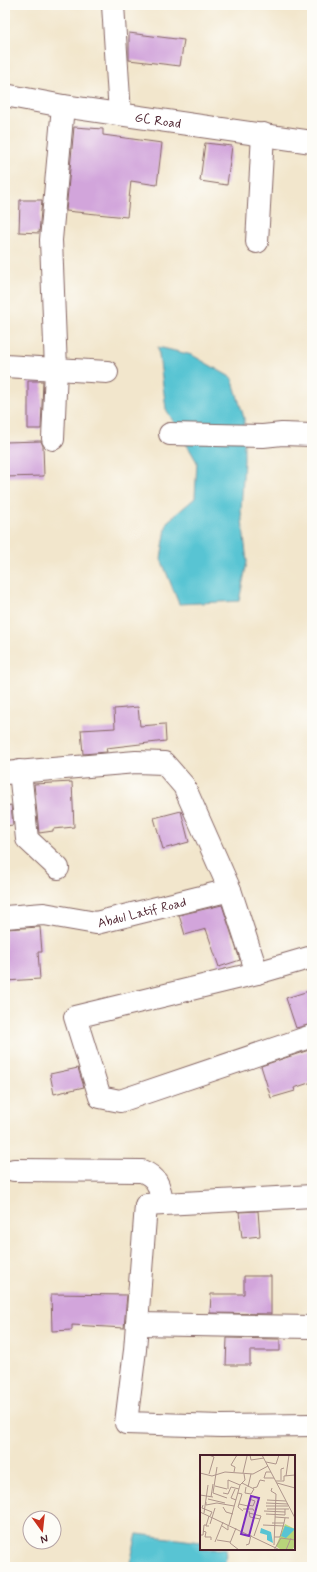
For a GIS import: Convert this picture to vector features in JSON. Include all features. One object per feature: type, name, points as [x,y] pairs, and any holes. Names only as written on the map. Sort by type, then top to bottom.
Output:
[{"type":"street","points":[[114,5],[120,114]]},
{"type":"street","name":"GC Road","points":[[5,95],[63,106],[312,142]]},
{"type":"street","points":[[53,439],[56,369],[51,240],[63,106]]},
{"type":"street","points":[[257,242],[263,134]]},
{"type":"street","points":[[5,366],[107,372]]},
{"type":"street","points":[[170,434],[263,436],[282,434],[312,435]]},
{"type":"street","points":[[58,868],[27,839],[13,772],[136,762],[164,763],[184,786],[230,890],[257,973]]},
{"type":"street","name":"Abdul Latif Road","points":[[5,917],[44,914],[96,923],[230,890]]},
{"type":"street","points":[[312,957],[257,973],[75,1017],[100,1097],[120,1101],[312,1036]]},
{"type":"street","points":[[14,1170],[142,1171],[153,1175],[158,1184],[163,1204]]},
{"type":"street","points":[[312,1196],[146,1205],[137,1324],[126,1423],[221,1426],[312,1425]]},
{"type":"street","points":[[137,1324],[312,1327]]},
{"type":"water","points":[[158,347],[192,355],[232,378],[244,418],[244,461],[241,511],[247,562],[239,601],[179,604],[161,559],[167,522],[195,498],[197,462],[166,409]]},
{"type":"water","points":[[137,1534],[200,1542],[200,1550],[226,1550],[225,1567],[129,1567]]},
{"type":"building","points":[[129,33],[184,40],[180,66],[129,60]]},
{"type":"building","points":[[74,127],[103,129],[103,135],[162,143],[157,185],[131,181],[127,217],[66,211]]},
{"type":"building","points":[[205,143],[232,146],[227,185],[200,181]]},
{"type":"building","points":[[20,200],[42,200],[39,233],[19,232]]},
{"type":"building","points":[[28,381],[43,381],[41,429],[28,429]]},
{"type":"building","points":[[41,441],[43,446],[44,476],[5,477],[5,442]]},
{"type":"building","points":[[138,707],[140,726],[165,724],[166,741],[106,748],[107,752],[83,754],[81,730],[115,728],[114,709]]},
{"type":"building","points":[[72,782],[74,827],[53,829],[53,831],[39,833],[34,784]]},
{"type":"building","points":[[11,805],[13,825],[5,826],[5,806]]},
{"type":"building","points":[[181,811],[189,842],[163,849],[154,818]]},
{"type":"building","points":[[222,905],[240,960],[219,967],[206,929],[185,935],[179,915]]},
{"type":"building","points":[[40,927],[42,952],[38,952],[40,979],[5,981],[5,929]]},
{"type":"building","points":[[312,990],[312,1024],[296,1028],[286,998]]},
{"type":"building","points":[[312,1049],[312,1082],[294,1088],[295,1091],[271,1098],[261,1066]]},
{"type":"building","points":[[78,1068],[84,1087],[54,1094],[50,1074]]},
{"type":"building","points":[[258,1211],[260,1236],[242,1238],[239,1212]]},
{"type":"building","points":[[244,1276],[271,1276],[271,1314],[210,1313],[211,1294],[244,1294]]},
{"type":"building","points":[[51,1294],[127,1295],[124,1328],[72,1325],[72,1330],[52,1331]]},
{"type":"building","points":[[227,1338],[280,1339],[280,1351],[250,1351],[250,1365],[226,1365]]}]
